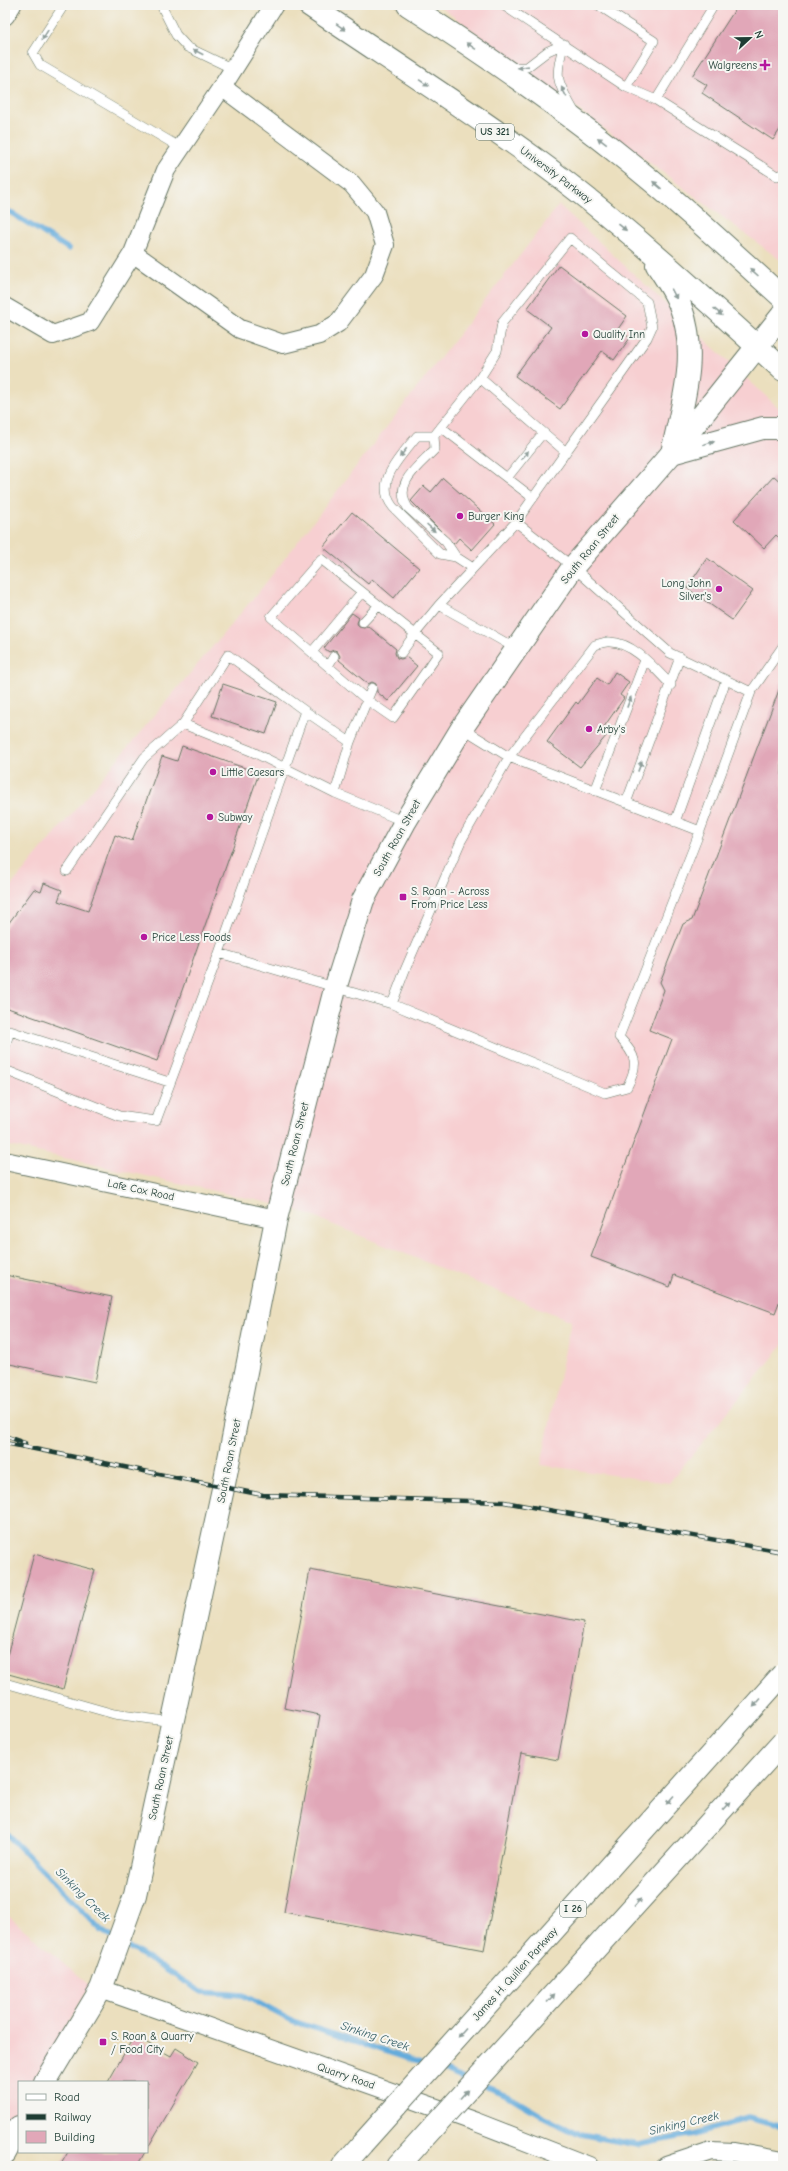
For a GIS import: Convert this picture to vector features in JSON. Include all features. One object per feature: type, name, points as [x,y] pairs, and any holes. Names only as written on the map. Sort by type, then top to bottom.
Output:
[{"type":"main road","name":"University Parkway","points":[[309,5],[534,158],[597,206],[648,249],[783,370]]},
{"type":"main road","points":[[408,5],[503,68],[583,126],[680,204],[783,298]]},
{"type":"main road","points":[[648,249],[681,307],[687,329],[690,349],[688,375],[672,453],[764,428],[783,428]]},
{"type":"main road","name":"South Roan Street","points":[[46,2081],[101,1989],[135,1896],[224,1484],[276,1219],[334,989],[363,900],[405,822],[462,728],[573,567],[672,453],[783,314]]},
{"type":"main road","name":"James H. Quillen Parkway","points":[[342,2166],[783,1674]]},
{"type":"main road","points":[[404,2160],[783,1742]]},
{"type":"main road","points":[[5,2151],[18,2129]]},
{"type":"street","points":[[5,16],[12,5]]},
{"type":"street","points":[[5,307],[53,335],[90,322],[133,253],[166,170],[222,87],[274,5]]},
{"type":"street","points":[[133,253],[240,329],[283,344],[319,335],[338,323],[374,275],[385,245],[375,212],[352,184],[222,87]]},
{"type":"street","name":"Lafe Cox Road","points":[[5,1161],[276,1219]]},
{"type":"street","name":"Quarry Road","points":[[101,1989],[476,2122],[589,2166]]},
{"type":"street","points":[[666,2166],[711,2151],[734,2152],[783,2161]]},
{"type":"lane","points":[[64,5],[33,53],[40,65],[181,148]]},
{"type":"lane","points":[[160,5],[176,35],[187,47],[233,69]]},
{"type":"lane","points":[[503,5],[564,44],[626,87],[656,100],[777,176],[783,174]]},
{"type":"lane","points":[[598,5],[654,41],[626,87]]},
{"type":"lane","points":[[656,100],[714,5]]},
{"type":"lane","points":[[503,68],[527,67],[548,51],[564,44]]},
{"type":"lane","points":[[564,44],[557,66],[557,76],[583,126]]},
{"type":"lane","points":[[401,653],[439,605],[516,522],[648,338],[652,327],[647,302],[570,238],[502,323],[497,351],[480,378],[434,436],[435,449],[404,482],[402,491],[404,501],[408,508],[446,542],[456,557]]},
{"type":"lane","points":[[480,378],[566,452]]},
{"type":"lane","points":[[441,427],[533,498]]},
{"type":"lane","points":[[507,478],[543,433]]},
{"type":"lane","points":[[434,436],[417,436],[388,473],[385,490],[388,501],[392,507],[440,554],[456,557],[473,568]]},
{"type":"lane","points":[[516,522],[573,567],[670,653],[751,692]]},
{"type":"lane","points":[[321,559],[379,605],[439,653],[393,718],[367,700],[271,617],[321,559]]},
{"type":"lane","points":[[312,652],[362,592]]},
{"type":"lane","points":[[363,622],[379,605]]},
{"type":"lane","points":[[439,605],[517,649]]},
{"type":"lane","points":[[392,1004],[405,970],[461,841],[509,757],[595,645],[610,641],[626,646],[646,660],[671,685]]},
{"type":"lane","points":[[219,953],[334,989],[392,1004],[605,1093],[627,1087],[634,1074],[636,1061],[630,1048],[619,1037],[700,832],[751,692],[783,646]]},
{"type":"lane","points":[[67,871],[144,758],[183,724],[228,655],[350,742]]},
{"type":"lane","points":[[328,666],[334,656]]},
{"type":"lane","points":[[626,803],[680,658]]},
{"type":"lane","points":[[594,790],[646,660]]},
{"type":"lane","points":[[675,822],[726,680]]},
{"type":"lane","points":[[335,793],[350,742],[372,688]]},
{"type":"lane","points":[[5,1070],[119,1116],[156,1121],[169,1082],[219,953],[305,711]]},
{"type":"lane","points":[[183,724],[251,751],[285,770],[335,793],[405,822]]},
{"type":"lane","points":[[462,728],[509,757],[700,832]]},
{"type":"lane","points":[[5,1046],[10,1030],[169,1082]]},
{"type":"lane","points":[[5,1683],[114,1714],[173,1722]]},
{"type":"shaded area","points":[[438,5],[783,5],[783,262]]},
{"type":"shaded area","points":[[559,205],[783,412],[783,1345],[669,1483],[541,1465],[571,1321],[292,1208],[5,1145],[5,893],[261,589]]},
{"type":"shaded area","points":[[5,1913],[90,1986],[34,2081],[18,2081],[18,2108],[5,2130]]},
{"type":"building","points":[[738,5],[783,5],[783,125],[773,140],[702,93],[707,85],[692,76]]},
{"type":"building","name":"Quality Inn","points":[[559,265],[627,316],[618,329],[630,338],[614,360],[602,351],[560,409],[515,376],[551,327],[527,309]]},
{"type":"building","points":[[774,476],[783,484],[783,542],[776,535],[764,548],[734,520]]},
{"type":"building","points":[[443,478],[495,524],[472,550],[459,538],[454,544],[411,501],[424,486],[431,492]]},
{"type":"building","points":[[352,512],[419,568],[394,598],[372,579],[368,584],[323,547]]},
{"type":"building","points":[[707,558],[753,591],[732,620],[687,588]]},
{"type":"building","points":[[352,613],[359,618],[357,623],[359,627],[364,628],[368,626],[396,649],[395,653],[397,658],[401,659],[406,657],[417,666],[388,701],[377,692],[376,684],[372,682],[368,684],[339,660],[340,656],[337,651],[334,650],[329,652],[324,648]]},
{"type":"building","points":[[615,672],[629,682],[620,695],[624,698],[601,731],[607,735],[580,767],[547,742],[576,702],[578,704],[597,678],[607,685]]},
{"type":"building","points":[[782,682],[783,1292],[775,1313],[674,1275],[670,1287],[591,1257],[672,1039],[649,1030],[664,990],[660,982],[683,924],[692,920]]},
{"type":"building","points":[[223,684],[277,702],[266,734],[212,716]]},
{"type":"building","points":[[182,746],[259,773],[157,1061],[5,1007],[5,928],[34,889],[41,892],[44,883],[62,890],[58,901],[88,911],[115,835],[132,841],[162,756],[177,761]]},
{"type":"building","points":[[5,1275],[112,1297],[95,1382],[5,1363]]},
{"type":"building","points":[[34,1554],[95,1570],[63,1689],[5,1673],[5,1663]]},
{"type":"building","points":[[310,1570],[584,1622],[558,1760],[521,1753],[484,1950],[284,1912],[320,1715],[284,1708]]},
{"type":"building","points":[[134,2036],[171,2056],[176,2048],[198,2062],[148,2147],[148,2081],[109,2081]]},
{"type":"building","points":[[67,2153],[144,2153],[137,2166],[60,2166]]},
{"type":"waterway","points":[[5,209],[69,249]]},
{"type":"waterway","name":"Sinking Creek","points":[[5,1832],[102,1931],[115,1939]]},
{"type":"waterway","name":"Sinking Creek","points":[[122,1943],[202,1992],[243,1995],[290,2020],[427,2065]]},
{"type":"waterway","name":"Sinking Creek","points":[[437,2068],[470,2081]]},
{"type":"waterway","name":"Sinking Creek","points":[[478,2084],[507,2095],[539,2114],[580,2134],[637,2145],[694,2134],[748,2118],[783,2127]]},
{"type":"railway","points":[[5,1436],[25,1443]]},
{"type":"railway","points":[[5,1443],[263,1495],[504,1502],[783,1552]]},
{"type":"place","name":"Walgreens","points":[[765,65]]},
{"type":"place","name":"Quality Inn","points":[[585,334]]},
{"type":"place","name":"Burger King","points":[[460,516]]},
{"type":"place","name":"Long John Silver's","points":[[719,589]]},
{"type":"place","name":"Arby's","points":[[589,729]]},
{"type":"place","name":"Little Caesars","points":[[213,772]]},
{"type":"place","name":"Subway","points":[[210,817]]},
{"type":"place","name":"S. Roan - Across From Price Less","points":[[403,897]]},
{"type":"place","name":"Price Less Foods","points":[[144,937]]},
{"type":"place","name":"S. Roan & Quarry / Food City","points":[[103,2042]]}]
